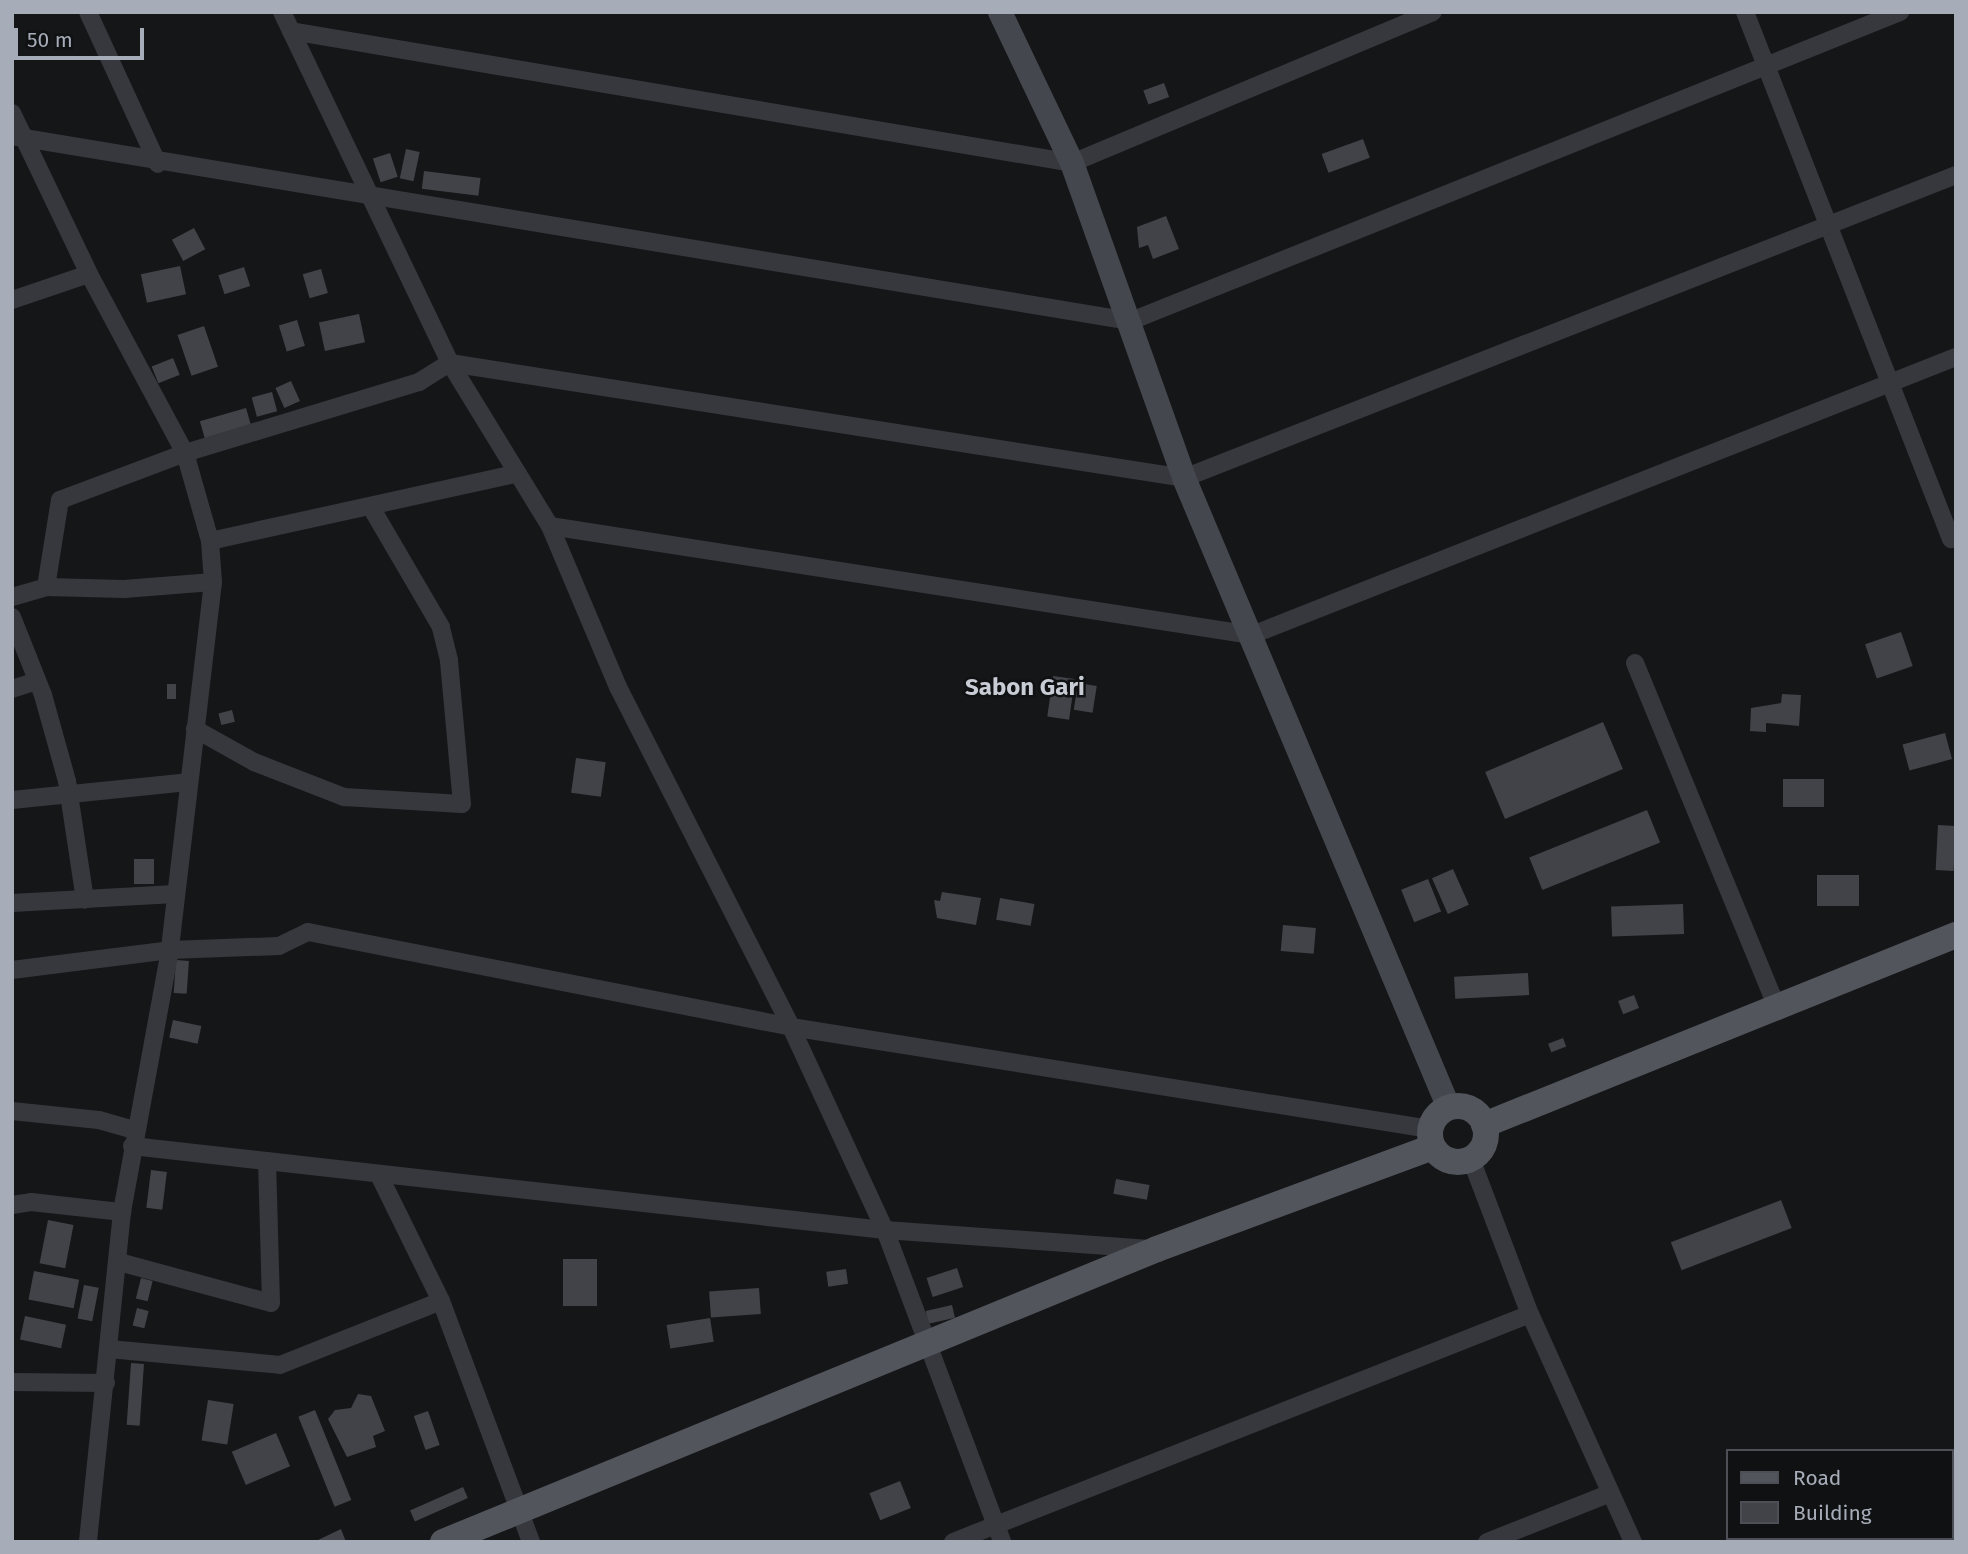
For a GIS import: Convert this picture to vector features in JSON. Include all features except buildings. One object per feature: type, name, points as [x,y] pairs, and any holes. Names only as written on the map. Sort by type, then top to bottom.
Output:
[{"type":"main road","points":[[1484,1125],[1956,934]]},
{"type":"main road","points":[[443,1542],[1432,1138],[1449,1108],[1466,1108],[1484,1125]]},
{"type":"main road","points":[[1432,1138],[1445,1160],[1471,1159],[1482,1148],[1484,1125]]},
{"type":"street","points":[[88,12],[158,164]]},
{"type":"street","points":[[282,12],[450,363],[550,526],[618,687],[790,1027],[885,1230],[999,1533]]},
{"type":"street","points":[[1000,12],[1072,163],[1131,321],[1184,478],[1449,1108]]},
{"type":"street","points":[[291,30],[1072,163],[1433,12]]},
{"type":"street","points":[[1745,12],[1951,539]]},
{"type":"street","points":[[19,136],[158,164],[1131,321],[1900,12]]},
{"type":"street","points":[[12,113],[19,136],[89,274],[185,453],[210,541],[212,582],[170,950],[133,1138],[122,1212],[119,1262],[88,1542]]},
{"type":"street","points":[[46,587],[60,500],[185,453],[419,382],[450,363],[1184,478],[1956,175]]},
{"type":"street","points":[[12,300],[89,274]]},
{"type":"street","points":[[550,526],[1252,635],[1956,357]]},
{"type":"street","points":[[210,541],[372,509],[516,474]]},
{"type":"street","points":[[195,729],[254,762],[344,797],[462,804],[449,660],[441,627],[372,509]]},
{"type":"street","points":[[12,597],[46,587],[124,589],[212,582]]},
{"type":"street","points":[[12,617],[37,681],[69,794],[85,900]]},
{"type":"street","points":[[1635,663],[1777,1008]]},
{"type":"street","points":[[12,690],[37,681]]},
{"type":"street","points":[[12,800],[188,782]]},
{"type":"street","points":[[12,903],[175,894]]},
{"type":"street","points":[[12,970],[170,950],[279,946],[308,932],[790,1027],[1432,1138]]},
{"type":"street","points":[[12,1111],[99,1120],[133,1138],[380,1177],[885,1230],[1157,1250]]},
{"type":"street","points":[[1471,1159],[1530,1314],[1608,1494],[1633,1542]]},
{"type":"street","points":[[119,1262],[271,1303],[267,1161]]},
{"type":"street","points":[[380,1177],[441,1301],[531,1542]]},
{"type":"street","points":[[12,1205],[31,1202],[122,1212]]},
{"type":"street","points":[[110,1349],[280,1365],[441,1301]]},
{"type":"street","points":[[953,1542],[999,1533],[1530,1314]]},
{"type":"street","points":[[12,1382],[106,1383]]},
{"type":"street","points":[[1487,1542],[1608,1494]]},
{"type":"district","name":"Sabon Gari","points":[[1025,688]]}]
